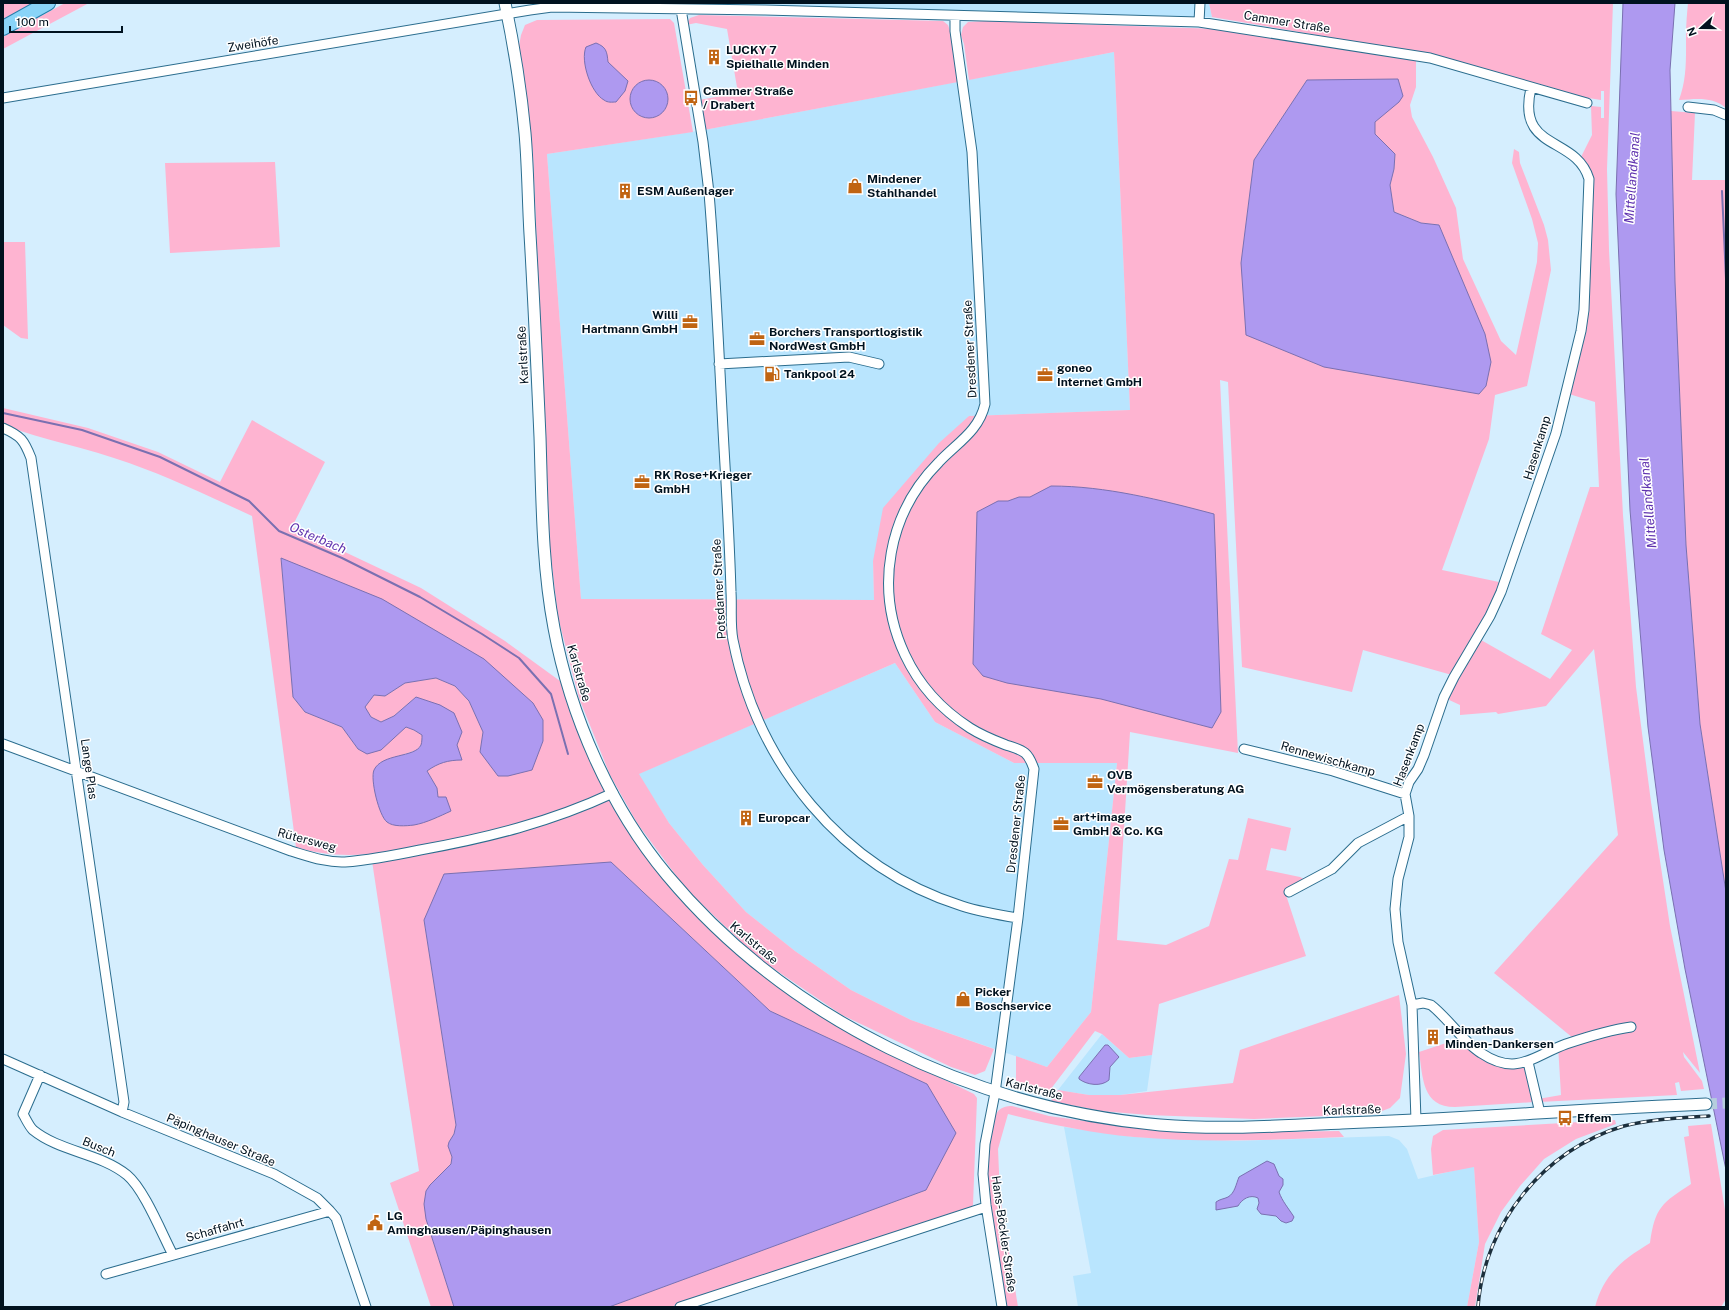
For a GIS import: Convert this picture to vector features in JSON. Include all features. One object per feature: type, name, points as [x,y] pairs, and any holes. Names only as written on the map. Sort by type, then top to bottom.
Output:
[{"type":"main road","points":[[3,28],[48,3]]},
{"type":"street","points":[[1199,22],[1200,3]]},
{"type":"street","name":"Cammer Straße","points":[[506,8],[552,7],[681,9],[1199,22],[1430,58],[1587,103]]},
{"type":"street","name":"Zweihöfe","points":[[3,98],[506,8]]},
{"type":"street","name":"Karlstraße","points":[[506,8],[525,134],[545,553],[554,626],[568,686],[592,752],[613,793],[639,837],[664,872],[724,936],[801,997],[880,1043],[918,1062],[995,1093],[1042,1106],[1114,1120],[1216,1128],[1416,1120],[1706,1104]]},
{"type":"street","name":"Potsdamer Straße","points":[[681,9],[710,193],[729,543],[732,638],[750,703],[772,750],[785,772],[819,814],[837,832],[878,865],[934,896],[955,904],[984,912],[1018,918]]},
{"type":"street","name":"Dresdener Straße","points":[[955,16],[972,152],[985,404],[983,414],[978,423],[961,443],[939,462],[928,475],[913,494],[905,510],[896,530],[892,551],[888,576],[889,600],[893,624],[904,654],[923,686],[937,702],[953,717],[971,729],[1025,753],[1031,761],[1034,769],[1033,783],[1018,918]]},
{"type":"street","name":"Hasenkamp","points":[[1416,1120],[1412,1005],[1398,942],[1396,909],[1398,879],[1409,837],[1409,816],[1405,794],[1409,782],[1418,769],[1424,755],[1444,697],[1490,616],[1501,592],[1556,433],[1581,331],[1586,283],[1589,180],[1581,164],[1539,132],[1532,124],[1528,114],[1531,88]]},
{"type":"street","points":[[1688,107],[1714,110],[1726,116]]},
{"type":"street","points":[[719,364],[849,357],[879,364]]},
{"type":"street","name":"Lange Plas","points":[[3,428],[17,434],[25,442],[31,458],[124,1102],[122,1112]]},
{"type":"street","name":"Rütersweg","points":[[3,744],[291,851],[318,858],[344,862],[401,854],[460,843],[523,828],[613,793]]},
{"type":"street","name":"Rennewischkamp","points":[[1244,750],[1333,771],[1405,794]]},
{"type":"street","points":[[1289,892],[1332,869],[1358,843],[1409,816]]},
{"type":"street","points":[[995,1093],[1018,918]]},
{"type":"street","points":[[1412,1005],[1423,1003],[1431,1005],[1481,1053],[1493,1060],[1511,1064],[1528,1062],[1566,1044],[1631,1027]]},
{"type":"street","name":"Päpinghauser Straße","points":[[3,1059],[122,1112],[274,1174],[317,1198],[336,1218],[366,1307]]},
{"type":"street","points":[[1528,1062],[1540,1113]]},
{"type":"street","name":"Busch","points":[[40,1075],[23,1114],[32,1129],[47,1139],[115,1166],[128,1176],[140,1190],[173,1255]]},
{"type":"street","name":"Hans-Böckler-Straße","points":[[995,1093],[985,1144],[983,1174],[986,1207],[1002,1307]]},
{"type":"street","points":[[680,1307],[986,1207]]},
{"type":"street","name":"Schaffahrt","points":[[106,1274],[330,1211]]},
{"type":"shaded area","points":[[6,3],[34,3],[3,21],[3,5]]},
{"type":"shaded area","points":[[65,3],[89,3],[3,49],[3,37]]},
{"type":"shaded area","points":[[618,3],[1209,3],[1212,17],[1022,13]]},
{"type":"shaded area","points":[[1209,3],[1613,3],[1607,169],[1609,250],[1623,515],[1636,687],[1651,802],[1670,926],[1700,1073],[1683,1052],[1684,1057],[1702,1081],[1704,1089],[1681,1091],[1679,1082],[1675,1083],[1677,1095],[1539,1102],[1538,1099],[1561,1095],[1558,1045],[1573,1038],[1494,973],[1618,835],[1594,649],[1546,706],[1498,714],[1496,712],[1460,715],[1460,705],[1447,699],[1481,640],[1550,679],[1572,650],[1541,634],[1590,487],[1599,487],[1595,402],[1569,394],[1585,330],[1586,163],[1581,157],[1592,135],[1591,106],[1601,107],[1601,118],[1604,118],[1604,91],[1601,91],[1601,100],[1576,96],[1421,53],[1212,17]]},
{"type":"shaded area","points":[[1688,3],[1726,3],[1726,108],[1721,104],[1704,99],[1679,100],[1682,92],[1686,68],[1686,27]]},
{"type":"shaded area","points":[[699,15],[943,21],[948,25],[951,34],[958,82],[704,130],[699,100],[738,93],[727,29],[696,23],[686,25],[690,18]]},
{"type":"shaded area","points":[[670,19],[674,23],[693,132],[547,154],[581,599],[874,600],[873,561],[883,508],[939,443],[969,416],[1130,410],[1114,52],[969,80],[964,44],[961,35],[963,27],[968,22],[986,21],[1219,29],[1416,61],[1416,87],[1410,105],[1412,117],[1433,157],[1456,208],[1463,259],[1501,341],[1516,355],[1537,262],[1538,243],[1532,219],[1512,163],[1514,149],[1519,152],[1520,163],[1544,225],[1548,240],[1551,270],[1527,386],[1495,395],[1489,439],[1442,570],[1499,582],[1494,600],[1452,675],[1363,650],[1352,692],[1242,667],[1228,382],[1220,380],[1238,753],[1130,732],[1117,940],[1166,945],[1209,926],[1229,859],[1238,860],[1248,818],[1291,828],[1286,851],[1271,848],[1266,870],[1300,877],[1310,882],[1286,895],[1306,956],[1159,1004],[1152,1055],[1129,1058],[1102,1034],[1095,1031],[1047,1094],[1016,1084],[1016,1056],[1047,1067],[1091,1012],[1117,763],[1014,763],[935,722],[895,663],[639,774],[669,823],[703,865],[746,912],[795,951],[851,990],[911,1020],[994,1049],[985,1071],[975,1075],[951,1067],[842,1015],[758,958],[686,889],[637,823],[610,775],[579,698],[558,617],[550,548],[533,154],[519,46],[525,25],[537,20]],"holes":[[[1307,80],[1388,111],[1375,121],[1375,134],[1395,154],[1394,169],[1390,185],[1394,212],[1421,223],[1439,225],[1241,263],[1254,160]]]},
{"type":"shaded area","points":[[1114,52],[1130,410],[969,416],[873,561],[874,600],[581,599],[547,154],[704,130]]},
{"type":"shaded area","points":[[1671,111],[1695,113],[1692,180],[1726,180],[1726,892],[1700,724],[1686,545],[1675,282]]},
{"type":"shaded area","points":[[275,162],[280,247],[170,253],[165,163]]},
{"type":"shaded area","points":[[3,242],[25,242],[28,339],[21,338],[3,325]]},
{"type":"shaded area","points":[[3,408],[88,428],[158,452],[220,482],[252,420],[325,462],[292,527],[421,588],[505,641],[560,681],[578,733],[601,784],[633,837],[673,892],[719,938],[767,979],[808,1008],[877,1047],[974,1094],[977,1098],[973,1205],[970,1209],[670,1307],[609,1307],[926,1190],[927,1084],[770,1011],[611,862],[424,920],[456,1125],[454,1134],[449,1142],[452,1157],[451,1164],[430,1185],[426,1219],[454,1307],[431,1307],[390,1183],[419,1171],[372,861],[370,854],[333,854],[314,852],[296,847],[252,516],[176,481],[129,463],[3,425]],"holes":[[[281,558],[543,741],[480,752],[483,732],[469,701],[455,686],[436,678],[405,683],[385,696],[374,695],[365,707],[371,717],[381,722],[394,716],[416,697],[450,760],[436,765],[427,771],[437,788],[438,798],[451,811],[416,825],[379,763],[417,750],[422,744],[422,735],[406,727],[358,749],[342,727],[305,712],[293,697]]]},
{"type":"shaded area","points":[[895,663],[935,722],[1014,763],[1117,763],[1091,1012],[1047,1067],[911,1020],[851,990],[795,951],[746,912],[703,865],[669,823],[638,774]]},
{"type":"shaded area","points":[[1399,995],[1406,1054],[1400,1098],[1390,1108],[1374,1114],[1254,1119],[1148,1115],[1101,1111],[1051,1101],[1058,1090],[1089,1095],[1120,1095],[1233,1083],[1240,1050]]},
{"type":"shaded area","points":[[1102,1034],[1129,1058],[1152,1055],[1147,1091],[1120,1095],[1089,1095],[1058,1090]]},
{"type":"shaded area","points":[[1461,1038],[1478,1054],[1524,1065],[1534,1102],[1455,1107],[1444,1106],[1436,1102],[1430,1096],[1423,1081],[1419,1052]]},
{"type":"shaded area","points":[[1012,1106],[1049,1116],[1114,1125],[1204,1133],[1339,1131],[1344,1137],[1239,1140],[1160,1139],[1086,1131],[1008,1114],[998,1149],[1000,1196],[1018,1307],[1006,1307],[990,1206],[987,1178],[987,1151],[991,1128],[998,1111],[1005,1107]]},
{"type":"shaded area","points":[[1615,1120],[1616,1124],[1576,1139],[1544,1159],[1520,1186],[1501,1212],[1485,1244],[1475,1307],[1467,1307],[1479,1242],[1474,1167],[1433,1175],[1431,1149],[1433,1136],[1443,1130]]},
{"type":"shaded area","points":[[1711,1124],[1726,1216],[1726,1299],[1721,1307],[1595,1307],[1603,1285],[1615,1269],[1650,1243],[1654,1221],[1662,1207],[1673,1196],[1691,1184],[1684,1137],[1689,1136],[1688,1126]]},
{"type":"shaded area","points":[[1064,1127],[1134,1137],[1236,1141],[1389,1136],[1399,1140],[1407,1149],[1418,1179],[1474,1166],[1479,1242],[1467,1307],[1078,1307],[1073,1276],[1091,1273]]},
{"type":"water","name":"Mittellandkanal","points":[[1623,3],[1675,3],[1670,70],[1675,282],[1686,545],[1700,724],[1726,892],[1726,1170],[1685,969],[1664,850],[1648,727],[1630,510],[1616,194]]},
{"type":"water","points":[[596,43],[602,46],[605,50],[608,62],[628,81],[625,91],[616,102],[607,102],[599,96],[591,84],[588,76],[584,60],[586,47]]},
{"type":"water","points":[[1398,79],[1403,96],[1399,102],[1375,122],[1375,134],[1395,154],[1394,169],[1390,185],[1394,212],[1421,223],[1439,225],[1485,334],[1491,362],[1486,386],[1479,394],[1324,367],[1246,335],[1241,263],[1254,160],[1307,80]]},
{"type":"water","points":[[645,80],[653,80],[663,85],[667,92],[667,106],[663,113],[653,118],[645,118],[635,113],[633,110],[630,103],[630,95],[635,85],[638,83]]},
{"type":"water","points":[[1051,486],[1092,488],[1113,491],[1154,499],[1214,514],[1221,712],[1212,728],[1101,699],[1007,683],[983,676],[973,664],[977,512],[998,501],[1008,501],[1019,497],[1030,497]]},
{"type":"water","points":[[281,558],[382,599],[484,659],[533,703],[543,720],[543,741],[532,770],[508,776],[498,776],[480,752],[483,732],[469,701],[455,686],[436,678],[405,683],[385,696],[374,695],[365,707],[371,717],[381,722],[394,716],[416,697],[440,705],[454,713],[462,732],[457,745],[462,760],[443,762],[427,771],[437,788],[438,797],[446,797],[451,811],[428,821],[414,825],[404,826],[390,824],[387,822],[381,813],[374,789],[374,770],[384,761],[418,749],[421,745],[422,735],[406,727],[381,750],[367,754],[358,749],[342,727],[305,712],[293,697]]},
{"type":"water","points":[[611,862],[770,1011],[927,1084],[956,1133],[926,1190],[609,1307],[454,1307],[426,1219],[424,1204],[426,1191],[430,1185],[451,1164],[452,1157],[448,1146],[454,1134],[456,1125],[424,920],[444,874]]},
{"type":"water","points":[[1105,1045],[1108,1045],[1119,1057],[1110,1067],[1109,1080],[1102,1084],[1094,1084],[1086,1083],[1079,1079],[1079,1077]]},
{"type":"water","points":[[1267,1161],[1274,1164],[1279,1176],[1283,1179],[1283,1185],[1279,1192],[1294,1217],[1292,1221],[1286,1223],[1281,1221],[1276,1216],[1261,1214],[1257,1209],[1259,1203],[1258,1198],[1255,1197],[1246,1198],[1238,1206],[1216,1210],[1216,1202],[1228,1197],[1234,1191],[1239,1177]]},
{"type":"waterway","points":[[1722,191],[1726,279]]},
{"type":"waterway","name":"Osterbach","points":[[3,413],[82,430],[160,457],[249,501],[279,531],[342,558],[420,597],[482,634],[519,658],[551,694],[568,754]]},
{"type":"tunnel","points":[[1706,1104],[1726,1103]]},
{"type":"railway","points":[[1478,1307],[1483,1276],[1492,1247],[1506,1219],[1523,1194],[1544,1171],[1568,1152],[1595,1137],[1624,1126],[1655,1120],[1709,1116]]},
{"type":"place","name":"LUCKY 7 Spielhalle Minden","points":[[714,57]]},
{"type":"place","name":"Cammer Straße / Drabert","points":[[691,98]]},
{"type":"place","name":"Mindener Stahlhandel","points":[[855,186]]},
{"type":"place","name":"ESM Außenlager","points":[[625,191]]},
{"type":"place","name":"Willi Hartmann GmbH","points":[[690,322]]},
{"type":"place","name":"Borchers Transportlogistik NordWest GmbH","points":[[757,339]]},
{"type":"place","name":"Tankpool 24","points":[[772,374]]},
{"type":"place","name":"goneo Internet GmbH","points":[[1045,375]]},
{"type":"place","name":"RK Rose+Krieger GmbH","points":[[642,482]]},
{"type":"place","name":"OVB Vermögensberatung AG","points":[[1095,782]]},
{"type":"place","name":"Europcar","points":[[746,818]]},
{"type":"place","name":"art+image GmbH & Co. KG","points":[[1061,824]]},
{"type":"place","name":"Picker Boschservice","points":[[963,999]]},
{"type":"place","name":"Heimathaus Minden-Dankersen","points":[[1433,1037]]},
{"type":"place","name":"Effem","points":[[1565,1118]]},
{"type":"place","name":"LG Aminghausen/Päpinghausen","points":[[375,1223]]}]
